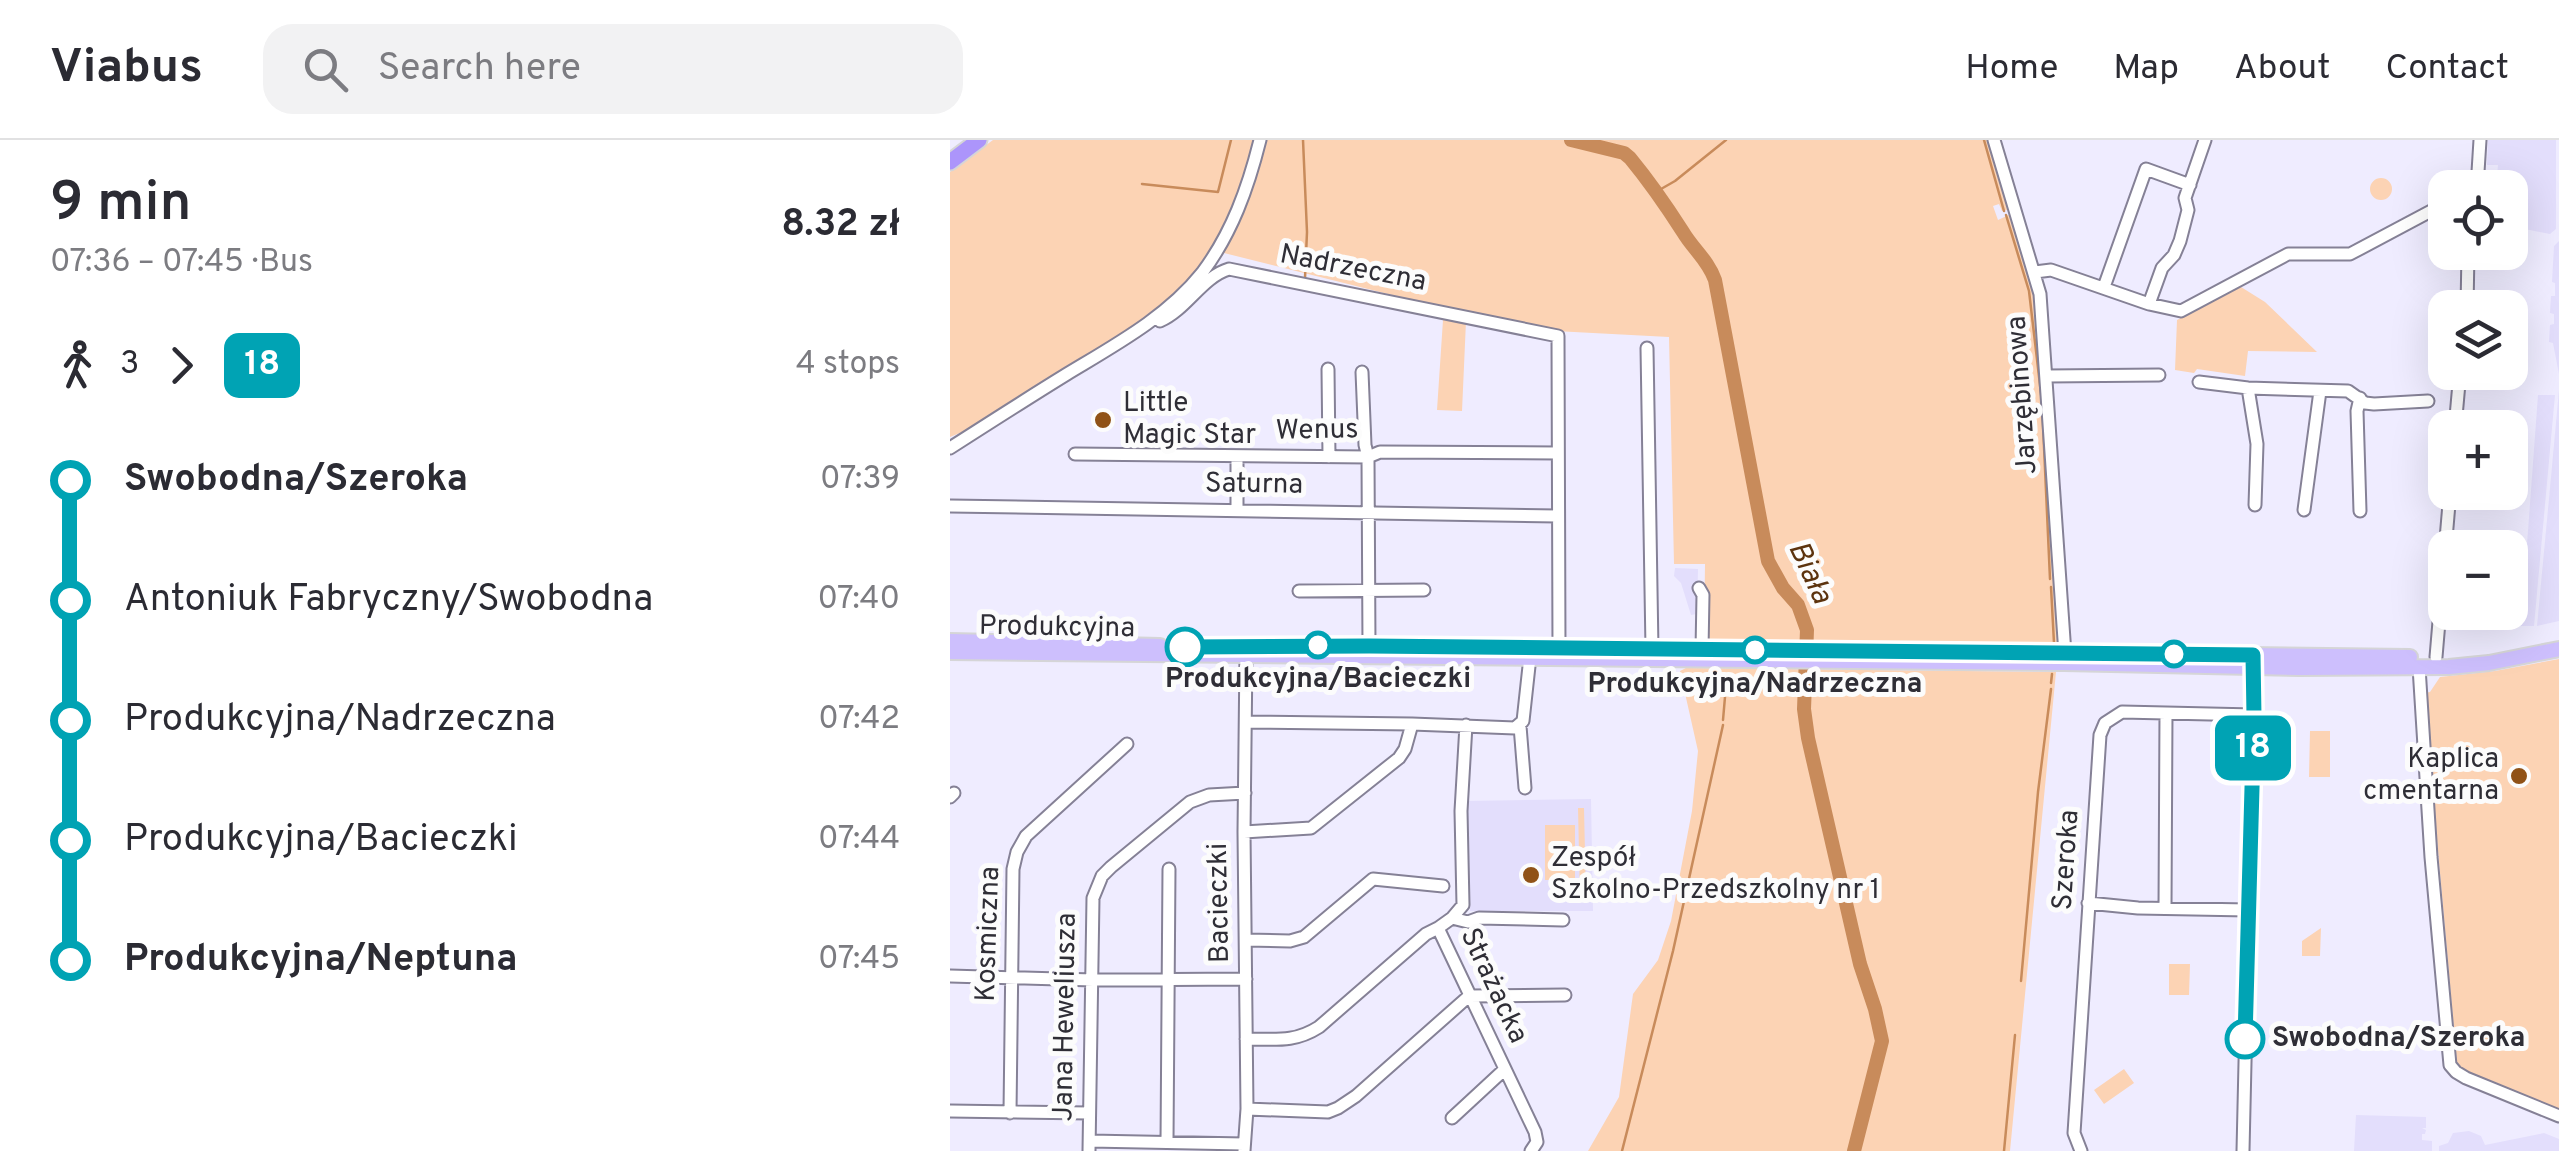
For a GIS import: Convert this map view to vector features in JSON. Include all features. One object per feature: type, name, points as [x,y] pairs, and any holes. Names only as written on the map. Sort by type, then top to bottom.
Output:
[{"type":"highway","points":[[950,162],[979,140]]},
{"type":"main road","points":[[2254,661],[2436,658],[2486,654],[2559,640]]},
{"type":"main road","name":"Produkcyjna","points":[[950,641],[1246,650]]},
{"type":"main road","name":"Produkcyjna","points":[[950,652],[1560,648],[1821,656],[2254,661]]},
{"type":"main road","points":[[2254,661],[2420,667],[2489,663],[2559,649]]},
{"type":"main road","name":"Produkcyjna","points":[[1369,651],[1530,657],[1798,655]]},
{"type":"street","points":[[950,448],[1156,317],[1189,288],[1226,234],[1243,200],[1260,140]]},
{"type":"street","name":"Jarzębinowa","points":[[1994,140],[2040,294],[2064,658]]},
{"type":"street","points":[[2149,304],[2162,268],[2180,241],[2188,210],[2185,198],[2205,140]]},
{"type":"street","points":[[2478,170],[2480,140]]},
{"type":"street","points":[[2104,288],[2146,169],[2190,185]]},
{"type":"street","points":[[2036,272],[2052,270],[2178,312],[2288,254],[2347,254],[2428,213]]},
{"type":"street","name":"Nadrzeczna","points":[[1156,317],[1160,321],[1166,319],[1222,270],[1229,269],[1558,336],[1558,453]]},
{"type":"street","points":[[1646,348],[1652,649]]},
{"type":"street","points":[[1328,370],[1329,457]]},
{"type":"street","points":[[1362,372],[1368,458],[1369,651]]},
{"type":"street","points":[[2047,376],[2159,375]]},
{"type":"street","points":[[2199,382],[2248,388],[2348,391],[2374,404],[2428,401]]},
{"type":"street","points":[[2248,388],[2257,444],[2255,504]]},
{"type":"street","points":[[2304,510],[2320,390]]},
{"type":"street","points":[[2360,398],[2360,511]]},
{"type":"street","name":"Wenus","points":[[1075,454],[1368,458],[1380,452],[1558,453]]},
{"type":"street","points":[[1558,453],[1560,648]]},
{"type":"street","points":[[1237,510],[1238,456]]},
{"type":"street","name":"Saturna","points":[[950,506],[1558,516]]},
{"type":"street","points":[[2436,658],[2448,510]]},
{"type":"street","points":[[1699,588],[1703,600],[1702,650]]},
{"type":"street","points":[[1299,591],[1424,590]]},
{"type":"street","name":"Bacieczki","points":[[1244,1148],[1246,650]]},
{"type":"street","points":[[1525,788],[1520,726],[1530,657]]},
{"type":"street","points":[[2243,1151],[2254,661]]},
{"type":"street","points":[[2420,667],[2431,857],[2449,1057],[2456,1072],[2559,1116]]},
{"type":"street","name":"Szeroka","points":[[2081,1151],[2074,1133],[2100,735],[2105,722],[2122,712],[2254,716]]},
{"type":"street","points":[[2165,908],[2166,713]]},
{"type":"street","points":[[1246,722],[1520,726]]},
{"type":"street","points":[[1244,832],[1311,828],[1399,758],[1412,724]]},
{"type":"street","name":"Strażacka","points":[[1466,725],[1463,905],[1438,928],[1535,1132],[1536,1142],[1530,1151]]},
{"type":"street","name":"Kosmiczna","points":[[1010,1113],[1016,852],[1026,836],[1127,744]]},
{"type":"street","name":"Jana Heweliusza","points":[[1090,1146],[1092,898],[1102,876],[1190,802],[1209,795],[1245,793]]},
{"type":"street","points":[[1167,1142],[1169,870]]},
{"type":"street","points":[[1246,940],[1290,942],[1304,937],[1373,879],[1444,886]]},
{"type":"street","points":[[2088,904],[2248,910]]},
{"type":"street","points":[[1452,918],[1468,922],[1479,918],[1563,920]]},
{"type":"street","points":[[1246,1039],[1294,1040],[1307,1034],[1438,928]]},
{"type":"street","points":[[950,976],[1246,979]]},
{"type":"street","points":[[1246,1109],[1328,1112],[1338,1108],[1468,996],[1565,995]]},
{"type":"street","points":[[1452,1118],[1505,1070]]},
{"type":"street","points":[[950,1111],[1089,1113]]},
{"type":"street","points":[[1090,1146],[1167,1142],[1244,1148]]},
{"type":"shaded area","points":[[993,140],[1990,140],[2009,201],[2007,210],[2002,211],[1999,204],[1993,206],[1998,220],[2013,213],[2036,295],[2060,635],[2057,644],[1704,641],[1705,564],[1674,564],[1669,337],[1555,331],[1456,311],[1212,250],[1179,292],[1142,322],[950,437],[950,172]]},
{"type":"shaded area","points":[[2488,140],[2556,140],[2556,229],[2550,234],[2528,230],[2528,170],[2498,170],[2498,165],[2487,165]]},
{"type":"shaded area","points":[[2381,178],[2389,181],[2389,197],[2381,200],[2373,197],[2370,189],[2373,181]]},
{"type":"shaded area","points":[[2559,241],[2559,374],[2553,343],[2549,342],[2550,325],[2554,324],[2554,314],[2550,313],[2551,296],[2555,296],[2554,246]]},
{"type":"shaded area","points":[[2241,287],[2265,302],[2317,352],[2248,351],[2245,376],[2175,370],[2177,320]]},
{"type":"shaded area","points":[[1443,320],[1466,321],[1462,411],[1437,410]]},
{"type":"shaded area","points":[[2559,390],[2559,621],[2537,626],[2550,488]]},
{"type":"shaded area","points":[[2538,395],[2555,395],[2534,626],[2528,626],[2528,531]]},
{"type":"shaded area","points":[[1675,568],[1698,569],[1697,614],[1691,615],[1681,583],[1674,576]]},
{"type":"shaded area","points":[[2559,659],[2559,1109],[2464,1071],[2457,1064],[2424,693],[2430,692],[2440,677]]},
{"type":"shaded area","points":[[1686,668],[2056,672],[2010,1151],[1588,1151],[1619,1097],[1633,994],[1658,960],[1671,921],[1692,811],[1698,751],[1680,671]]},
{"type":"shaded area","points":[[2310,731],[2330,731],[2330,777],[2309,777]]},
{"type":"shaded area","name":"Zespół Szkolno-Przedszkolny nr 1","points":[[1591,799],[1593,911],[1470,911],[1467,801]]},
{"type":"shaded area","points":[[1578,808],[1584,808],[1586,898],[1580,898]]},
{"type":"shaded area","points":[[1545,825],[1575,825],[1575,880],[1545,880]]},
{"type":"shaded area","points":[[2321,928],[2320,956],[2302,956],[2302,941]]},
{"type":"shaded area","points":[[2169,964],[2190,964],[2189,995],[2169,995]]},
{"type":"shaded area","points":[[2124,1069],[2134,1083],[2104,1104],[2094,1090]]},
{"type":"shaded area","points":[[2356,1115],[2426,1117],[2422,1140],[2432,1141],[2432,1151],[2354,1151]]},
{"type":"shaded area","points":[[2469,1131],[2481,1136],[2485,1145],[2544,1133],[2559,1139],[2559,1151],[2439,1151],[2439,1146],[2448,1143],[2453,1133]]},
{"type":"waterway","points":[[1142,184],[1218,192],[1231,140]]},
{"type":"waterway","points":[[1303,140],[1305,278]]},
{"type":"waterway","name":"Biała","points":[[1571,140],[1624,153],[1630,158],[1715,280],[1768,561],[1798,605],[1807,630],[1804,709],[1808,738],[1860,964],[1882,1041],[1854,1151]]},
{"type":"waterway","points":[[1654,193],[1726,140]]},
{"type":"waterway","points":[[1984,140],[2004,211]]},
{"type":"waterway","points":[[2006,215],[2029,291],[2042,402],[2050,579]]},
{"type":"waterway","points":[[2051,587],[2054,643]]},
{"type":"waterway","points":[[1721,673],[1723,720]]},
{"type":"waterway","points":[[2051,683],[2052,674]]},
{"type":"waterway","points":[[2021,981],[2051,689]]},
{"type":"waterway","points":[[1622,1151],[1673,951],[1723,725]]},
{"type":"waterway","points":[[2004,1151],[2015,1035]]},
{"type":"bus line","name":"18","points":[[1185,647],[2253,655],[2245,1039]]},
{"type":"place","name":"Little Magic Star","points":[[1103,420]]},
{"type":"place","name":"Produkcyjna/Bacieczki","points":[[1318,645]]},
{"type":"place","name":"Produkcyjna/Nadrzeczna","points":[[1755,650]]},
{"type":"place","name":"Kaplica cmentarna","points":[[2519,776]]},
{"type":"place","name":"Zespół Szkolno-Przedszkolny nr 1","points":[[1531,875]]},
{"type":"place","name":"Swobodna/Szeroka","points":[[2245,1039]]}]
